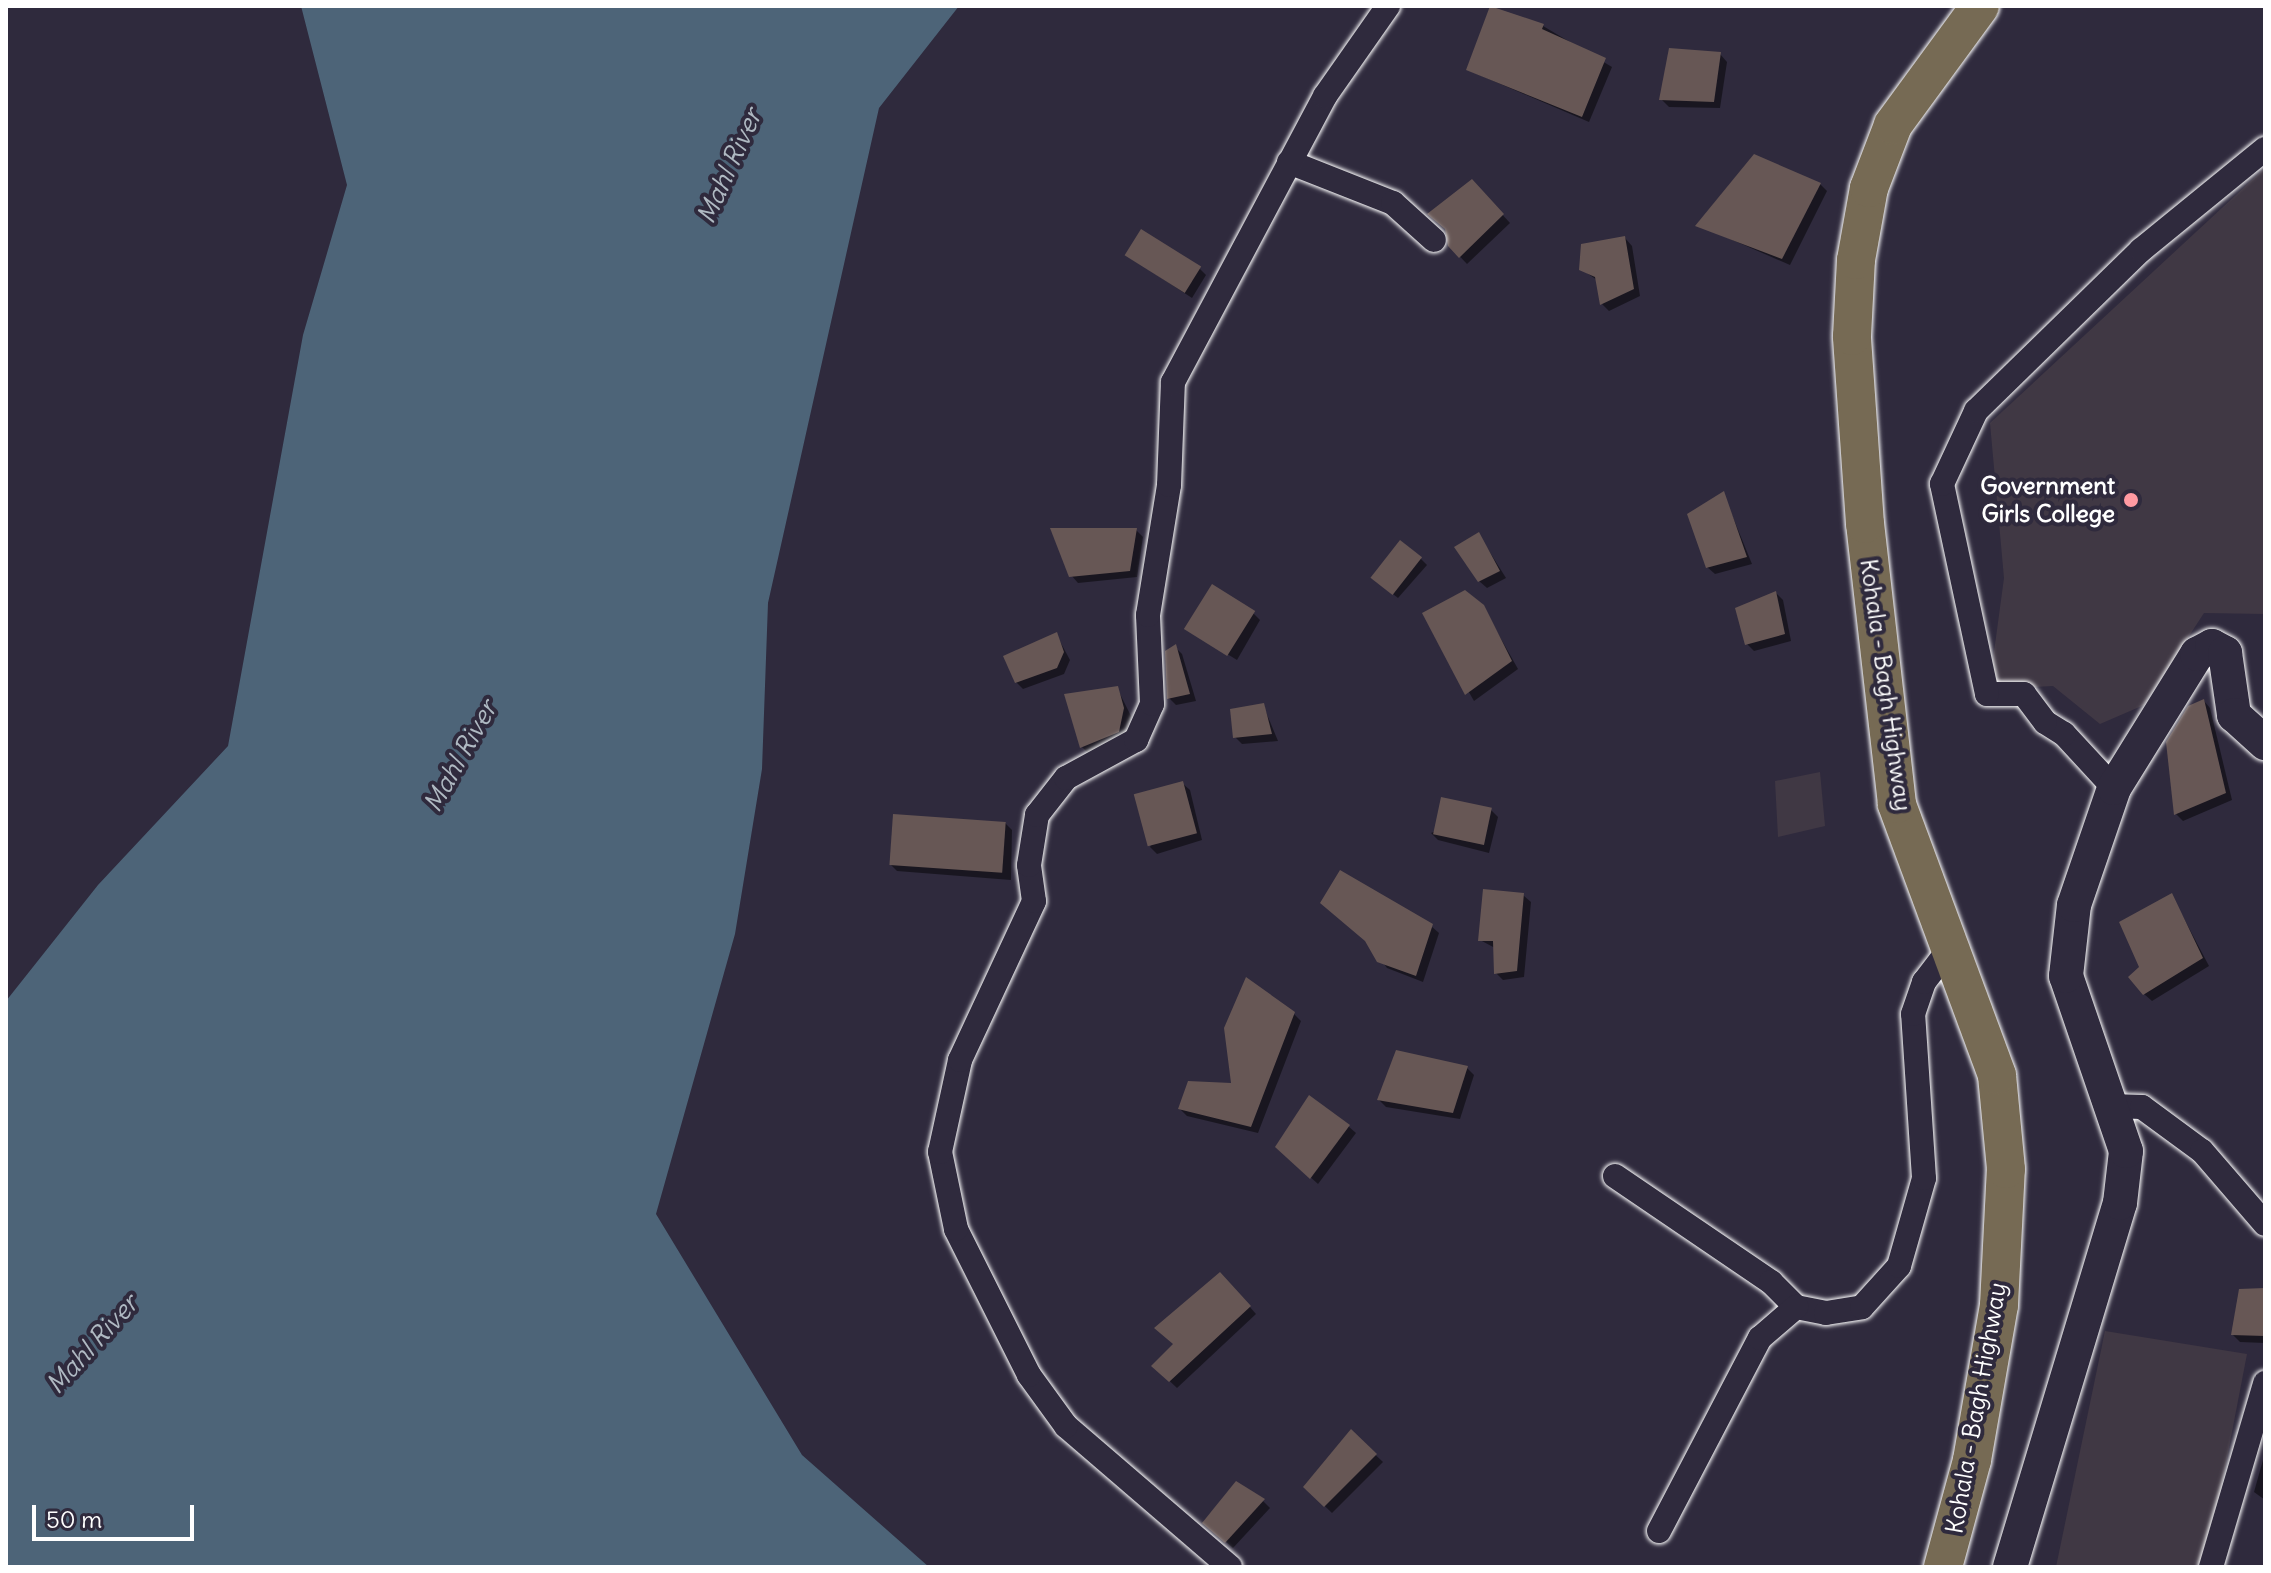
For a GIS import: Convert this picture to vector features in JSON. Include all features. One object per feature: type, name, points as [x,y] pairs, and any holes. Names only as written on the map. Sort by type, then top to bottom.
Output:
[{"type":"main road","name":"Kohala - Bagh Highway","points":[[1943,1567],[1972,1460],[1999,1305],[2006,1169],[1997,1075],[1897,804],[1865,524],[1852,336],[1856,260],[1869,188],[1893,125],[1980,6]]},
{"type":"main road","points":[[2010,1567],[2120,1203],[2126,1151],[2066,976],[2074,905],[2114,788],[2197,654],[2212,646],[2225,653],[2234,715],[2265,743]]},
{"type":"street","points":[[1230,1567],[1066,1426],[1029,1375],[956,1229],[940,1152],[960,1060],[1034,901],[1029,865],[1037,815],[1066,778],[1136,740],[1152,704],[1148,615],[1169,485],[1173,382],[1325,96],[1388,6]]},
{"type":"street","points":[[2114,788],[2064,734],[2045,722],[2024,694],[1987,694],[1942,484],[1976,411],[2141,250],[2265,149]]},
{"type":"street","points":[[1289,162],[1393,203],[1434,240]]},
{"type":"street","points":[[1615,1176],[1771,1282],[1796,1307],[1826,1313],[1862,1307],[1899,1266],[1924,1178],[1913,1014],[1924,982],[1950,948]]},
{"type":"street","points":[[2111,1106],[2142,1107],[2202,1151],[2265,1224]]},
{"type":"street","points":[[1659,1531],[1760,1338],[1796,1307]]},
{"type":"street","points":[[2211,1567],[2265,1383]]},
{"type":"shaded area","name":"Government Girls College","points":[[2265,168],[2265,614],[2204,613],[2144,705],[2100,724],[2053,686],[1989,689],[2004,578],[1990,423]]},
{"type":"shaded area","points":[[1820,772],[1825,826],[1778,837],[1775,781]]},
{"type":"shaded area","points":[[2105,1331],[2247,1354],[2206,1567],[2056,1567]]},
{"type":"water","name":"Mahl River","points":[[301,6],[959,6],[879,108],[768,603],[762,769],[735,934],[656,1214],[802,1455],[929,1567],[6,1567],[6,1001],[98,885],[228,746],[303,335],[347,185]]},
{"type":"building","points":[[1490,6],[1544,24],[1542,29],[1606,58],[1582,117],[1466,70]]},
{"type":"building","points":[[1669,48],[1721,52],[1714,102],[1659,100]]},
{"type":"building","points":[[1754,154],[1821,183],[1782,259],[1695,226]]},
{"type":"building","points":[[1472,179],[1504,214],[1459,258],[1448,246],[1445,229],[1427,214]]},
{"type":"building","points":[[1141,229],[1201,267],[1185,293],[1125,255]]},
{"type":"building","points":[[1625,236],[1634,289],[1600,305],[1595,277],[1579,270],[1581,244]]},
{"type":"building","points":[[1724,491],[1747,557],[1706,568],[1687,514]]},
{"type":"building","points":[[1050,528],[1137,528],[1130,571],[1069,577]]},
{"type":"building","points":[[1479,532],[1500,571],[1478,582],[1454,547]]},
{"type":"building","points":[[1400,540],[1422,557],[1393,595],[1370,578]]},
{"type":"building","points":[[1212,584],[1255,611],[1227,656],[1184,629]]},
{"type":"building","points":[[1465,590],[1484,605],[1512,661],[1465,695],[1422,613]]},
{"type":"building","points":[[1776,591],[1785,634],[1745,645],[1735,608]]},
{"type":"building","points":[[1057,632],[1064,652],[1057,668],[1015,683],[1003,656]]},
{"type":"building","points":[[1176,644],[1190,694],[1167,699],[1165,651]]},
{"type":"building","points":[[1118,686],[1124,708],[1119,732],[1080,748],[1064,694]]},
{"type":"building","points":[[2204,699],[2226,793],[2174,815],[2166,742],[2188,706]]},
{"type":"building","points":[[1264,703],[1272,734],[1233,738],[1230,709]]},
{"type":"building","points":[[1183,781],[1197,833],[1148,846],[1134,794]]},
{"type":"building","points":[[1441,797],[1492,808],[1484,845],[1433,834]]},
{"type":"building","points":[[893,814],[1006,822],[1002,873],[889,865]]},
{"type":"building","points":[[1340,870],[1433,924],[1416,976],[1377,962],[1365,941],[1320,903]]},
{"type":"building","points":[[1483,889],[1524,893],[1517,971],[1494,974],[1493,941],[1478,941]]},
{"type":"building","points":[[2172,893],[2203,958],[2143,995],[2128,977],[2139,967],[2119,922]]},
{"type":"building","points":[[1246,977],[1295,1012],[1251,1127],[1178,1109],[1188,1081],[1231,1083],[1224,1028]]},
{"type":"building","points":[[1396,1050],[1468,1066],[1453,1113],[1377,1100]]},
{"type":"building","points":[[1309,1095],[1350,1125],[1310,1179],[1275,1147]]},
{"type":"building","points":[[1220,1272],[1251,1306],[1169,1382],[1151,1366],[1173,1344],[1154,1328]]},
{"type":"building","points":[[2265,1288],[2265,1336],[2231,1335],[2239,1289]]},
{"type":"building","points":[[1351,1429],[1377,1454],[1324,1507],[1303,1487]]},
{"type":"building","points":[[1236,1481],[1265,1499],[1225,1543],[1202,1523]]},
{"type":"place","name":"Government Girls College","points":[[2131,500]]}]
